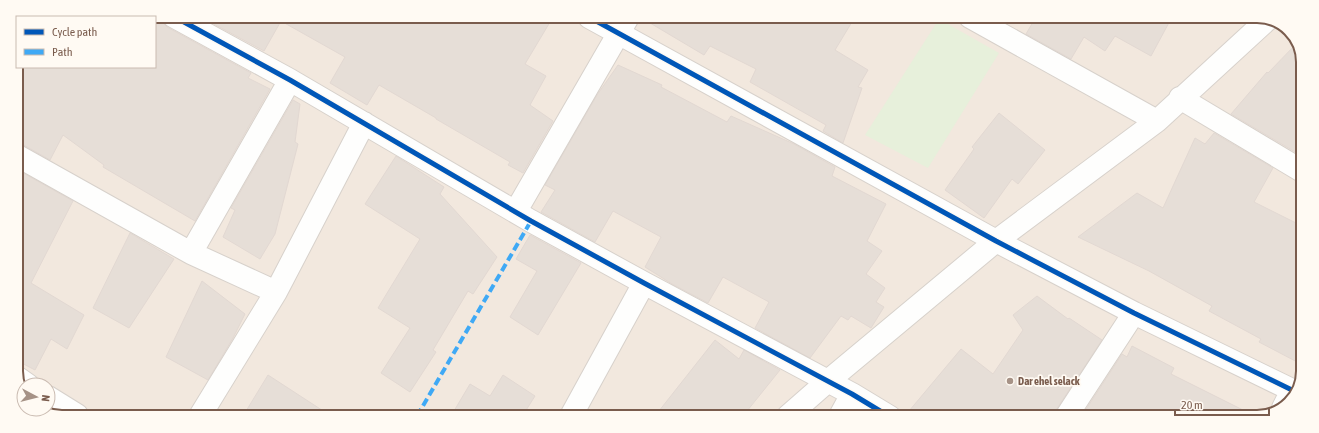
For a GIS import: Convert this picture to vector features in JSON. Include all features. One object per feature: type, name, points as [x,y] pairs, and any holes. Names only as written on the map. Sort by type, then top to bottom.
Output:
[{"type":"street","points":[[186,23],[290,80],[531,221],[880,410]]},
{"type":"street","points":[[981,23],[1158,121]]},
{"type":"street","points":[[795,410],[996,241],[1158,121],[1180,98],[1263,23]]},
{"type":"street","points":[[516,211],[623,25],[996,241],[1287,396]]},
{"type":"street","points":[[191,253],[290,80]]},
{"type":"street","points":[[1180,98],[1296,167]]},
{"type":"street","points":[[204,410],[276,292],[364,123]]},
{"type":"street","points":[[23,159],[191,253],[276,292]]},
{"type":"street","points":[[574,410],[644,283]]},
{"type":"street","points":[[1071,410],[1134,313]]},
{"type":"street","points":[[843,410],[852,394]]},
{"type":"street","points":[[56,402],[69,410]]},
{"type":"shaded area","points":[[156,23],[1262,23],[1274,27],[1283,33],[1288,38],[1294,49],[1296,59],[1296,376],[1292,388],[1285,399],[1270,408],[1257,410],[57,410],[56,377],[24,377],[23,374],[23,68],[156,68]]},
{"type":"green space","points":[[936,23],[946,23],[999,53],[928,168],[865,135]]},
{"type":"building","points":[[156,23],[163,23],[167,27],[251,73],[248,78],[270,89],[195,221],[103,167],[104,165],[63,135],[50,160],[23,145],[23,68],[156,68]]},
{"type":"building","points":[[212,23],[280,23],[264,51]]},
{"type":"building","points":[[285,23],[549,23],[525,64],[546,76],[530,105],[553,121],[523,173],[508,165],[510,162],[379,85],[367,105],[330,83],[345,57]]},
{"type":"building","points":[[650,23],[851,23],[835,50],[868,70],[858,87],[862,88],[843,143],[823,131],[826,125],[750,82],[756,69],[710,46],[704,55]]},
{"type":"building","points":[[1032,23],[1169,23],[1151,56],[1115,36],[1105,51],[1084,37],[1071,59],[1026,34]]},
{"type":"building","points":[[1293,47],[1296,59],[1296,152],[1231,114],[1267,72],[1268,73]]},
{"type":"building","points":[[618,65],[662,85],[661,87],[727,122],[731,116],[794,144],[835,167],[832,176],[886,204],[867,241],[882,251],[866,274],[885,288],[876,302],[884,307],[871,328],[851,316],[848,320],[841,316],[810,358],[755,328],[769,302],[723,277],[708,303],[672,284],[645,267],[661,237],[613,211],[595,242],[541,212],[555,190],[545,185],[597,95]]},
{"type":"building","points":[[293,100],[300,104],[295,142],[298,144],[275,234],[260,259],[223,237],[235,210],[231,208]]},
{"type":"building","points":[[999,113],[1045,150],[1018,184],[1012,179],[984,218],[945,190],[974,149],[972,147]]},
{"type":"building","points":[[1214,133],[1273,168],[1254,202],[1296,223],[1296,361],[1259,342],[1261,339],[1209,311],[1212,306],[1149,271],[1078,237],[1137,193],[1163,208],[1195,138],[1205,144]]},
{"type":"building","points":[[396,156],[444,187],[440,194],[497,257],[473,294],[468,291],[433,350],[436,352],[410,392],[381,373],[410,328],[378,308],[420,239],[365,204]]},
{"type":"building","points":[[23,173],[73,201],[31,283],[84,315],[67,349],[51,339],[35,370],[23,364]]},
{"type":"building","points":[[130,233],[174,259],[129,328],[93,308]]},
{"type":"building","points":[[530,235],[581,263],[538,335],[510,317],[537,271],[516,259]]},
{"type":"building","points":[[202,281],[245,314],[233,338],[208,380],[166,357]]},
{"type":"building","points":[[1037,296],[1068,319],[1069,318],[1102,340],[1056,410],[910,410],[961,349],[993,374],[1023,330],[1013,315]]},
{"type":"building","points":[[715,340],[739,359],[744,350],[780,370],[748,410],[660,410]]},
{"type":"building","points":[[1132,346],[1174,368],[1171,374],[1243,410],[1086,410],[1122,354],[1127,357]]},
{"type":"building","points":[[268,375],[322,410],[247,410]]},
{"type":"building","points":[[503,375],[535,396],[526,410],[455,410],[470,384],[490,396]]},
{"type":"marked path","points":[[421,410],[531,221]]},
{"type":"cycle path","points":[[186,23],[290,80],[531,221],[852,394],[878,410]]},
{"type":"cycle path","points":[[600,23],[996,241],[1134,313],[1291,390]]},
{"type":"place","name":"Dar ehel selack","points":[[1010,381]]}]
